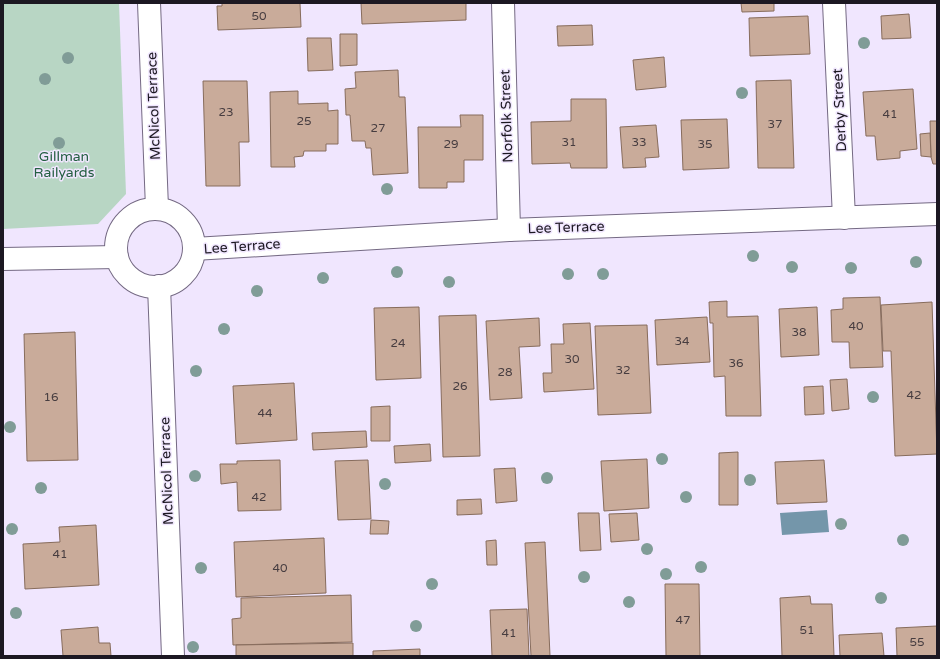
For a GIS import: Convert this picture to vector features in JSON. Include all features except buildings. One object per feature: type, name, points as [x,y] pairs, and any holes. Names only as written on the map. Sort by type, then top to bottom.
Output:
[{"type":"street","name":"McNicol Terrace","points":[[149,3],[157,208]]},
{"type":"street","name":"Norfolk Street","points":[[503,3],[509,230]]},
{"type":"street","name":"Derby Street","points":[[834,3],[844,218]]},
{"type":"street","points":[[157,208],[169,211],[180,217],[188,226],[193,237],[194,249],[187,270],[179,278],[170,284],[148,286],[137,282],[121,267],[117,257],[116,245],[118,233],[125,223],[134,215],[145,210],[157,208]]},
{"type":"street","name":"Lee Terrace","points":[[194,249],[509,230],[937,214]]},
{"type":"street","points":[[3,259],[117,257]]},
{"type":"street","name":"McNicol Terrace","points":[[159,286],[172,656]]},
{"type":"green space","name":"Gillman Railyards","points":[[3,3],[119,3],[126,194],[98,224],[3,229]]},
{"type":"water","points":[[827,510],[829,532],[782,535],[780,513]]}]
